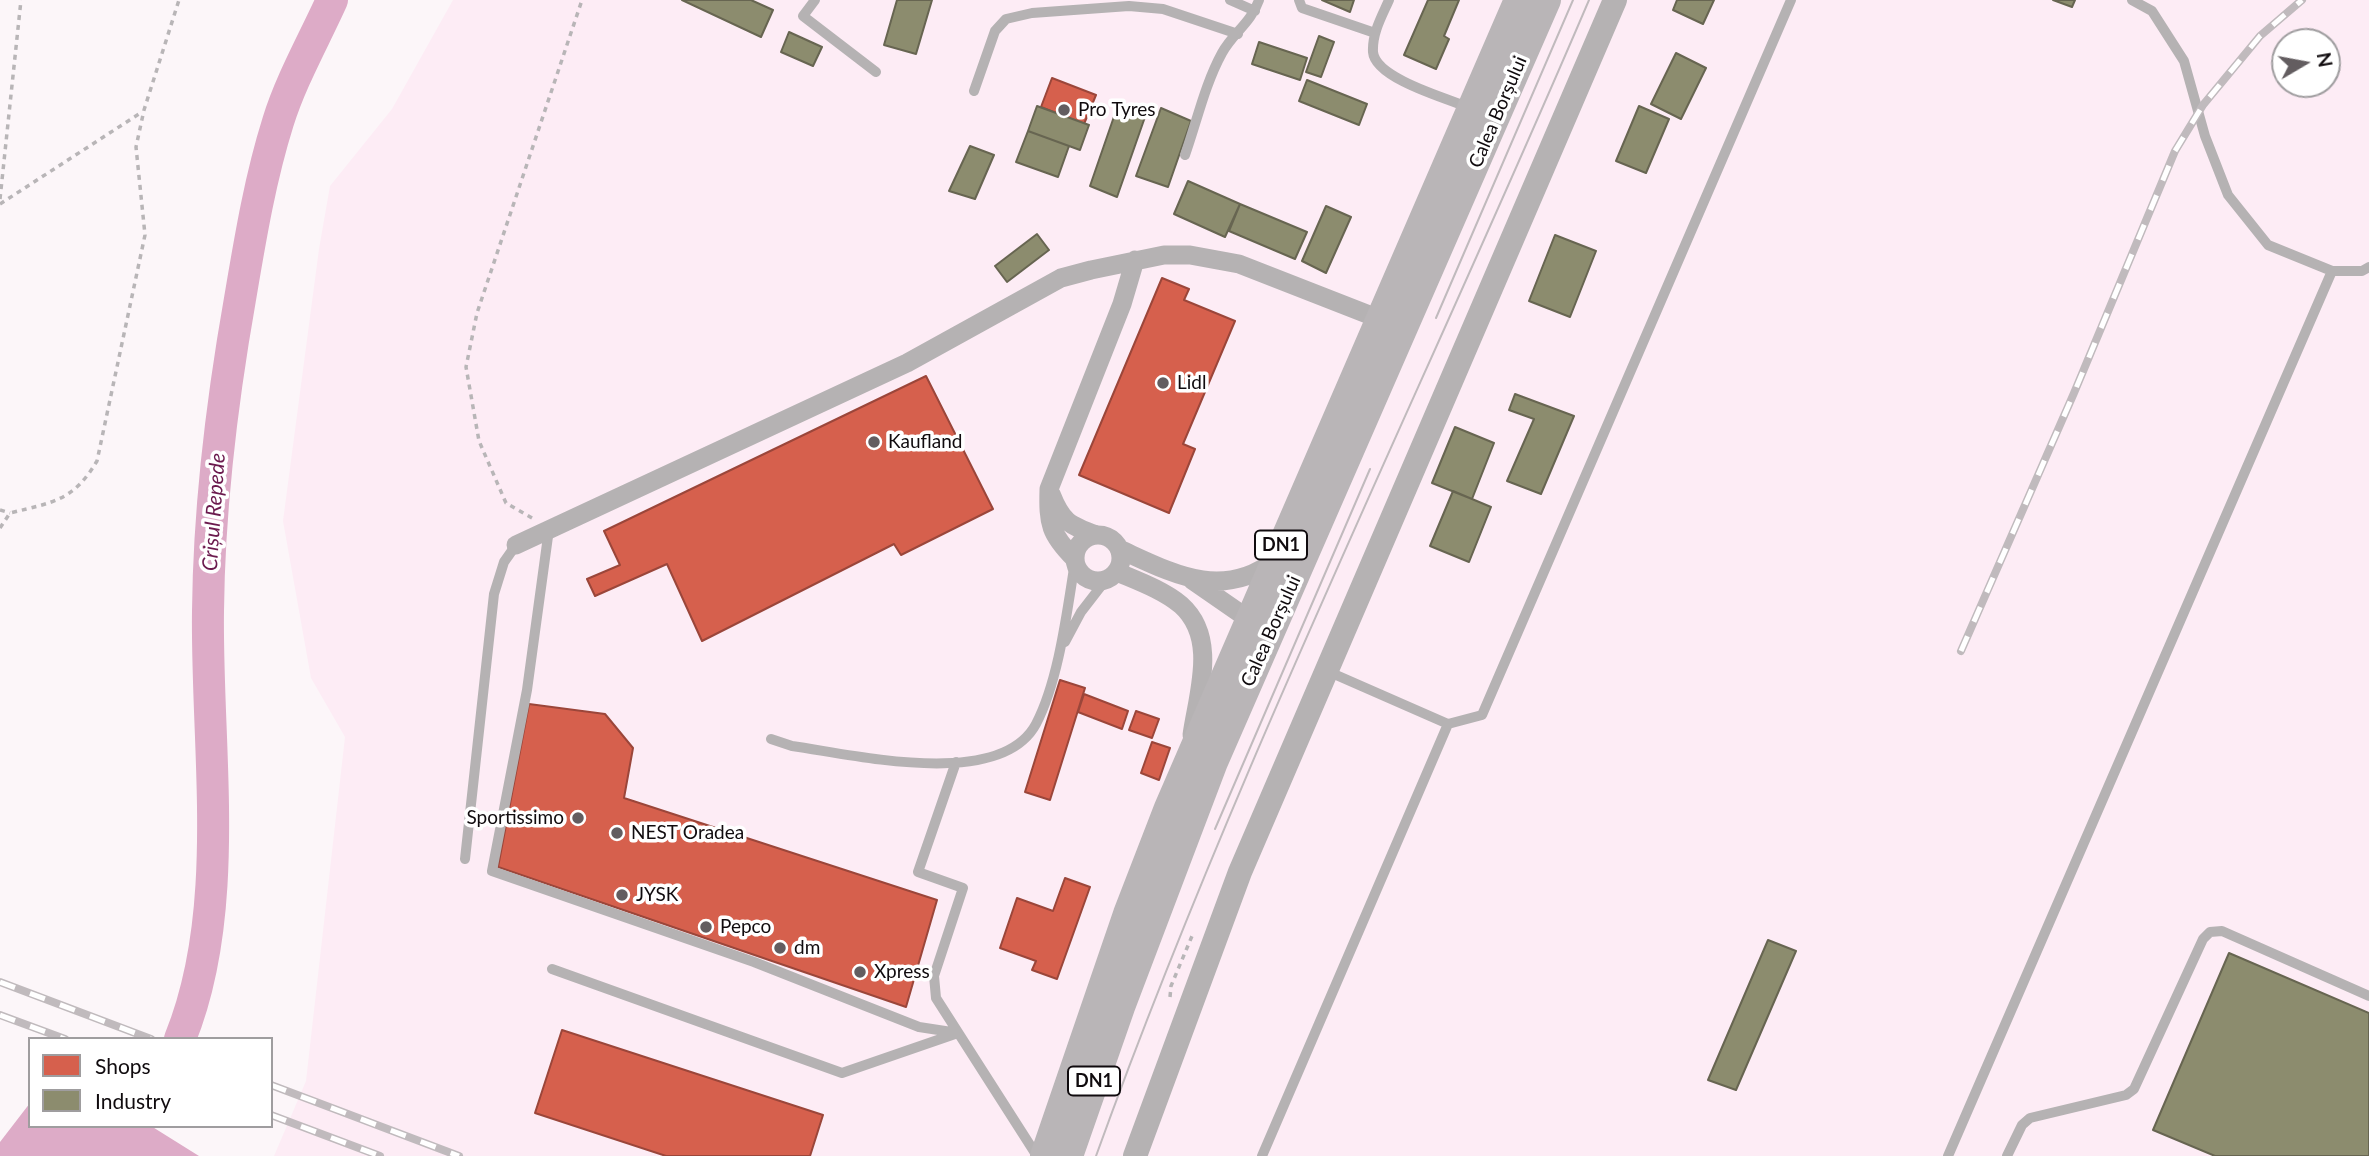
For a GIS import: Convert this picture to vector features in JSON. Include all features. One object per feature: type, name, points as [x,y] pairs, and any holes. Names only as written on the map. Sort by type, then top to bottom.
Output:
[{"type":"main road","name":"Calea Borșului","points":[[1068,1156],[1260,626],[1392,324],[1472,108],[1519,0]]},
{"type":"main road","name":"Calea Borșului","points":[[1045,1156],[1128,915],[1187,765],[1260,626],[1274,561],[1392,324],[1546,0]]},
{"type":"street","points":[[1135,1156],[1240,872],[1615,0]]},
{"type":"street","points":[[516,545],[907,363],[1061,278],[1135,260],[1190,255],[1239,264],[1392,324]]},
{"type":"street","points":[[1135,260],[1122,303],[1049,489],[1048,518],[1055,538],[1086,578],[1111,576],[1181,605],[1201,635],[1204,655],[1187,765]]},
{"type":"street","points":[[1049,489],[1058,513],[1069,525],[1110,538],[1119,549],[1192,580],[1260,626]]},
{"type":"street","points":[[1075,561],[1082,541],[1096,535]]},
{"type":"street","points":[[1111,576],[1121,564],[1119,549]]},
{"type":"street","points":[[1192,580],[1229,580],[1246,576],[1274,561]]},
{"type":"lane","points":[[815,0],[803,16],[876,72]]},
{"type":"lane","points":[[1185,155],[1223,50],[1238,34],[1257,5],[1230,0]]},
{"type":"lane","points":[[1299,0],[1302,8],[1375,33]]},
{"type":"lane","points":[[1389,0],[1375,33],[1373,52],[1376,64],[1389,75],[1472,108]]},
{"type":"lane","points":[[1327,671],[1448,724],[1482,715],[1791,0]]},
{"type":"lane","points":[[2132,0],[2152,11],[2184,61],[2205,136],[2228,195],[2267,245],[2332,271],[2362,271],[2369,267]]},
{"type":"lane","points":[[974,91],[995,31],[1006,19],[1019,16],[1129,6],[1163,9],[1238,34]]},
{"type":"lane","points":[[1948,1156],[2332,271]]},
{"type":"lane","points":[[550,529],[527,690],[492,872],[754,962],[919,1027],[958,1033]]},
{"type":"lane","points":[[466,859],[494,594],[504,562],[516,545]]},
{"type":"lane","points":[[771,739],[792,746],[879,758],[956,762],[976,762],[1018,743],[1035,725],[1060,651],[1075,561]]},
{"type":"lane","points":[[1060,651],[1081,612],[1111,576]]},
{"type":"lane","points":[[1262,1156],[1448,724]]},
{"type":"lane","points":[[956,762],[918,872],[962,888],[934,976],[936,998],[1037,1156]]},
{"type":"lane","points":[[2007,1156],[2022,1125],[2030,1118],[2126,1095],[2134,1089],[2203,939],[2210,932],[2222,930],[2369,996]]},
{"type":"lane","points":[[552,969],[842,1073],[958,1033]]},
{"type":"path","points":[[0,202],[21,0]]},
{"type":"path","points":[[0,510],[10,513],[53,502],[83,484],[97,461],[145,235],[136,147],[144,110],[179,0]]},
{"type":"path","points":[[550,529],[506,503],[479,441],[466,368],[477,313],[582,0]]},
{"type":"path","points":[[0,202],[144,110]]},
{"type":"path","points":[[0,528],[10,513]]},
{"type":"shaded area","points":[[453,0],[2369,0],[2369,1156],[274,1156],[306,1081],[345,737],[311,678],[283,521],[319,249],[330,186],[392,109]]},
{"type":"shaded area","points":[[28,1106],[28,1128],[154,1128],[199,1156],[0,1156],[0,1142]]},
{"type":"building: Shops","points":[[1052,78],[1096,95],[1084,124],[1041,107]]},
{"type":"building: Shops","name":"Lidl","points":[[1162,278],[1189,289],[1184,300],[1235,321],[1183,444],[1195,449],[1169,513],[1079,475]]},
{"type":"building: Shops","name":"Kaufland","points":[[926,376],[993,509],[901,555],[894,544],[702,641],[667,564],[595,596],[587,579],[620,565],[604,531]]},
{"type":"building: Shops","points":[[1060,680],[1085,688],[1050,800],[1025,792]]},
{"type":"building: Shops","points":[[1084,694],[1128,711],[1122,729],[1078,712]]},
{"type":"building: Shops","name":"NEST Oradea","points":[[529,704],[605,714],[633,748],[624,798],[937,900],[906,1007],[498,867]]},
{"type":"building: Shops","points":[[1136,711],[1159,719],[1152,738],[1129,730]]},
{"type":"building: Shops","points":[[1152,742],[1170,748],[1159,780],[1141,773]]},
{"type":"building: Shops","points":[[1065,878],[1090,887],[1057,979],[1032,970],[1036,961],[1000,948],[1017,898],[1053,911]]},
{"type":"building: Shops","points":[[562,1030],[823,1115],[810,1156],[666,1156],[535,1113]]},
{"type":"building: Industry","points":[[682,0],[751,0],[773,10],[761,37]]},
{"type":"building: Industry","points":[[897,0],[932,0],[916,54],[884,45]]},
{"type":"building: Industry","points":[[1322,0],[1354,0],[1350,12]]},
{"type":"building: Industry","points":[[1428,0],[1459,0],[1444,36],[1449,39],[1436,69],[1404,55]]},
{"type":"building: Industry","points":[[1677,0],[1714,0],[1703,24],[1673,10]]},
{"type":"building: Industry","points":[[2053,0],[2075,0],[2072,7]]},
{"type":"building: Industry","points":[[789,32],[822,47],[813,66],[781,52]]},
{"type":"building: Industry","points":[[1319,36],[1334,42],[1321,77],[1306,72]]},
{"type":"building: Industry","points":[[1259,42],[1307,58],[1300,80],[1252,64]]},
{"type":"building: Industry","points":[[1676,53],[1706,68],[1681,119],[1651,104]]},
{"type":"building: Industry","points":[[1307,80],[1367,104],[1359,125],[1299,101]]},
{"type":"building: Industry","points":[[1118,105],[1145,117],[1117,197],[1090,186]]},
{"type":"building: Industry","points":[[1037,106],[1089,125],[1080,150],[1028,131]]},
{"type":"building: Industry","points":[[1639,106],[1669,119],[1646,173],[1616,161]]},
{"type":"building: Industry","points":[[1161,108],[1191,121],[1168,187],[1136,176]]},
{"type":"building: Industry","points":[[1028,131],[1069,146],[1058,177],[1016,162]]},
{"type":"building: Industry","points":[[970,146],[994,155],[975,199],[949,191]]},
{"type":"building: Industry","points":[[1188,181],[1240,204],[1225,237],[1174,214]]},
{"type":"building: Industry","points":[[1240,204],[1307,232],[1295,259],[1229,231]]},
{"type":"building: Industry","points":[[1326,206],[1351,217],[1326,273],[1302,261]]},
{"type":"building: Industry","points":[[1037,234],[1049,250],[1007,282],[995,266]]},
{"type":"building: Industry","points":[[1555,235],[1596,251],[1570,317],[1529,301]]},
{"type":"building: Industry","points":[[1515,394],[1574,416],[1541,494],[1507,481],[1534,419],[1509,410]]},
{"type":"building: Industry","points":[[1455,427],[1494,443],[1472,499],[1432,483]]},
{"type":"building: Industry","points":[[1453,491],[1491,507],[1469,562],[1430,546]]},
{"type":"building: Industry","points":[[1768,940],[1796,951],[1736,1090],[1708,1080]]},
{"type":"building: Industry","points":[[2229,953],[2369,1013],[2369,1156],[2215,1156],[2153,1130]]},
{"type":"waterway","name":"Crișul Repede","points":[[181,1037],[196,989],[206,937],[212,883],[209,572],[214,493],[228,376],[252,232],[278,122],[289,91],[332,0]]},
{"type":"tram line","points":[[1436,318],[1573,0]]},
{"type":"tram line","points":[[1096,1156],[1151,1009],[1271,719],[1589,0]]},
{"type":"tram line","points":[[1215,829],[1370,469]]},
{"type":"railway","points":[[1961,651],[2074,393],[2175,151],[2203,105],[2260,36],[2302,0]]},
{"type":"railway","points":[[0,982],[146,1037]]},
{"type":"railway","points":[[0,1015],[60,1037]]},
{"type":"railway","points":[[273,1086],[459,1156]]},
{"type":"railway","points":[[273,1116],[380,1156]]},
{"type":"place","name":"Pro Tyres","points":[[1064,110]]},
{"type":"place","name":"Lidl","points":[[1163,383]]},
{"type":"place","name":"Kaufland","points":[[874,442]]},
{"type":"place","name":"Sportissimo","points":[[578,818]]},
{"type":"place","name":"NEST Oradea","points":[[617,833]]},
{"type":"place","name":"JYSK","points":[[622,895]]},
{"type":"place","name":"Pepco","points":[[706,927]]},
{"type":"place","name":"dm","points":[[780,948]]},
{"type":"place","name":"Xpress","points":[[860,972]]}]
